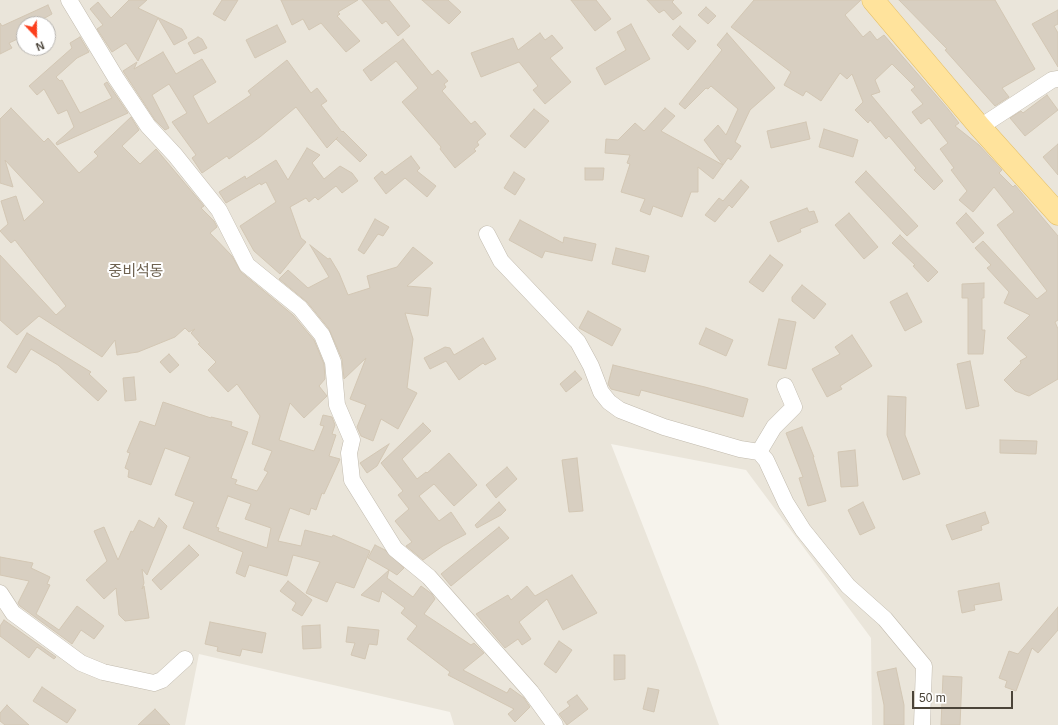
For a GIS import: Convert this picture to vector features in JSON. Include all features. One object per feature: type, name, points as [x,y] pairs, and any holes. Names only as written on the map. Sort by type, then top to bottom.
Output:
[{"type":"main road","points":[[873,0],[980,127],[1058,214]]},
{"type":"street","points":[[69,0],[116,78],[148,126],[190,173],[219,210],[247,265],[300,308],[322,335],[333,362],[337,405],[352,440],[349,453],[352,480],[395,549],[429,577],[531,692],[554,725]]},
{"type":"street","points":[[980,127],[1052,80],[1058,79]]},
{"type":"street","points":[[487,234],[501,261],[578,342],[591,366],[601,392],[609,402],[620,410],[664,427],[740,449],[759,452],[766,460],[786,503],[803,530],[848,586],[885,619],[924,666],[922,725]]},
{"type":"street","points":[[759,452],[774,427],[794,407],[785,386]]},
{"type":"street","points":[[0,593],[13,613],[81,663],[103,672],[154,683],[162,680],[185,659]]},
{"type":"shaded area","points":[[0,0],[1058,0],[1058,725],[872,725],[871,638],[746,470],[611,444],[697,664],[719,725],[454,725],[450,712],[199,654],[185,725],[0,725]]},
{"type":"building","points":[[129,0],[147,0],[138,8],[182,29],[187,38],[174,45],[158,18],[138,61],[126,43],[112,52],[97,29],[103,25],[90,9],[98,2],[111,18]]},
{"type":"building","points":[[222,0],[238,0],[225,21],[213,14]]},
{"type":"building","points":[[281,0],[358,0],[338,12],[340,14],[337,16],[360,41],[346,52],[321,23],[309,30],[303,19],[292,25]]},
{"type":"building","points":[[362,0],[389,0],[410,26],[398,36],[386,21],[382,24]]},
{"type":"building","points":[[422,0],[448,0],[461,12],[449,24]]},
{"type":"building","points":[[571,0],[596,0],[611,19],[595,31]]},
{"type":"building","points":[[647,0],[674,0],[672,2],[682,13],[673,20],[664,10],[659,13]]},
{"type":"building","points":[[754,0],[861,0],[845,15],[863,37],[870,31],[877,40],[884,35],[959,123],[955,126],[979,145],[1002,170],[999,173],[1013,187],[1015,185],[1058,236],[1058,320],[1055,322],[1058,329],[1058,379],[1029,396],[1015,391],[1004,380],[1021,363],[1020,361],[1027,357],[1007,338],[1030,315],[1004,303],[1009,292],[987,268],[991,265],[975,248],[983,241],[1037,299],[1047,291],[997,225],[1014,212],[994,187],[973,212],[959,200],[967,191],[951,170],[954,168],[940,149],[948,143],[929,118],[921,124],[912,112],[923,104],[911,90],[915,87],[892,64],[875,80],[880,92],[871,95],[943,181],[934,190],[914,170],[916,168],[889,136],[886,139],[870,120],[868,123],[855,110],[863,102],[852,74],[847,79],[840,73],[821,101],[806,91],[803,96],[784,85],[791,72],[731,27]]},
{"type":"building","points":[[899,0],[995,0],[1035,69],[1002,88],[1009,97],[995,106],[945,50],[947,49]]},
{"type":"building","points":[[48,5],[52,14],[48,16],[24,16]]},
{"type":"building","points":[[706,7],[716,16],[708,24],[698,15]]},
{"type":"building","points":[[1058,10],[1058,24],[1054,26],[1058,33],[1058,67],[1032,24]]},
{"type":"building","points":[[16,20],[16,40],[9,43],[12,48],[0,54],[0,23],[2,26]]},
{"type":"building","points":[[631,24],[650,59],[605,85],[596,68],[626,50],[617,32]]},
{"type":"building","points":[[277,25],[286,42],[255,58],[246,40]]},
{"type":"building","points":[[680,26],[696,41],[688,50],[672,35]]},
{"type":"building","points":[[540,33],[545,40],[552,35],[563,48],[550,58],[571,82],[545,104],[533,90],[538,86],[519,62],[481,77],[471,53],[513,38],[518,50]]},
{"type":"building","points":[[727,33],[775,88],[750,110],[735,142],[741,146],[731,160],[728,158],[723,165],[704,140],[718,125],[726,135],[738,109],[711,86],[708,89],[706,88],[685,109],[679,104],[722,50],[717,45]]},
{"type":"building","points":[[80,37],[89,52],[77,58],[56,77],[60,81],[62,80],[80,113],[112,98],[104,84],[107,82],[128,113],[57,145],[56,143],[74,127],[67,110],[58,114],[44,89],[37,95],[29,86],[72,48],[70,43]]},
{"type":"building","points":[[198,37],[202,39],[207,48],[194,54],[188,43]]},
{"type":"building","points":[[403,39],[432,75],[438,70],[448,81],[444,84],[446,87],[442,91],[471,124],[475,121],[486,134],[477,142],[479,145],[474,149],[476,151],[455,168],[440,149],[441,147],[402,102],[418,88],[396,61],[371,81],[363,70]]},
{"type":"building","points":[[163,52],[176,74],[202,59],[216,82],[193,96],[208,124],[251,95],[248,91],[287,60],[311,93],[317,88],[327,101],[321,105],[342,132],[343,131],[367,155],[360,162],[336,139],[327,148],[296,107],[260,137],[229,159],[227,156],[202,173],[192,158],[196,155],[172,122],[187,113],[169,84],[152,95],[169,128],[165,130],[155,120],[123,71],[137,62],[134,69]]},
{"type":"building","points":[[1047,95],[1058,110],[1025,136],[1010,118],[1021,111],[1023,113]]},
{"type":"building","points":[[11,108],[44,142],[48,138],[79,173],[98,156],[94,152],[131,117],[139,130],[122,146],[140,164],[156,149],[204,206],[201,208],[214,221],[217,227],[210,233],[232,256],[241,272],[293,315],[314,340],[324,364],[325,379],[319,386],[327,396],[304,418],[290,403],[279,440],[314,451],[324,426],[320,425],[323,415],[332,417],[335,425],[332,434],[336,435],[329,456],[340,459],[324,494],[322,493],[316,510],[311,508],[309,515],[290,508],[278,541],[301,546],[305,530],[332,537],[333,535],[370,551],[354,588],[336,582],[327,602],[306,593],[320,562],[293,555],[287,576],[249,565],[245,577],[236,573],[243,552],[183,528],[194,502],[175,495],[190,457],[165,448],[151,485],[128,477],[129,470],[125,468],[130,453],[127,452],[140,421],[155,426],[163,402],[211,418],[232,422],[231,426],[248,432],[231,478],[237,480],[235,484],[257,491],[268,472],[264,470],[272,451],[252,444],[260,416],[237,384],[228,392],[208,370],[216,362],[198,344],[200,343],[191,333],[195,329],[189,332],[185,328],[175,337],[138,352],[117,355],[115,340],[102,357],[39,316],[17,335],[0,320],[0,255],[56,315],[66,306],[15,240],[11,243],[0,231],[8,224],[1,201],[16,196],[24,221],[44,202],[5,160],[13,187],[0,183],[0,119]],"holes":[[[228,496],[251,504],[245,519],[271,528],[267,548],[218,531],[219,528],[216,527]]]},
{"type":"building","points":[[665,108],[675,116],[661,131],[723,165],[713,179],[698,167],[698,192],[691,192],[682,217],[653,206],[650,215],[640,211],[645,199],[621,192],[630,164],[627,163],[630,155],[605,153],[606,139],[618,140],[635,123],[644,131]]},
{"type":"building","points":[[534,109],[549,121],[525,148],[510,136]]},
{"type":"building","points":[[806,122],[810,139],[771,148],[767,131]]},
{"type":"building","points":[[824,129],[858,140],[853,157],[819,147]]},
{"type":"building","points":[[1058,144],[1058,175],[1043,157]]},
{"type":"building","points":[[307,148],[320,155],[312,163],[324,179],[340,166],[352,173],[358,181],[342,193],[336,186],[318,200],[315,197],[309,202],[306,198],[290,207],[301,238],[306,242],[280,274],[254,251],[240,226],[276,202],[266,182],[261,185],[260,183],[226,203],[219,192],[245,176],[246,179],[276,160],[288,180]]},
{"type":"building","points":[[411,156],[420,168],[417,171],[436,186],[427,197],[405,178],[386,194],[374,178],[382,171],[385,175]]},
{"type":"building","points":[[585,168],[604,168],[603,180],[585,180]]},
{"type":"building","points":[[866,171],[918,226],[907,236],[855,182]]},
{"type":"building","points":[[514,172],[525,179],[515,195],[504,188]]},
{"type":"building","points":[[741,180],[749,187],[732,208],[729,205],[715,222],[705,215],[719,198],[723,201]]},
{"type":"building","points":[[807,208],[809,212],[814,211],[818,222],[800,229],[801,232],[778,242],[770,222]]},
{"type":"building","points":[[849,213],[878,247],[864,259],[835,225]]},
{"type":"building","points":[[966,213],[984,233],[973,243],[956,223]]},
{"type":"building","points":[[375,219],[389,227],[383,236],[378,234],[364,254],[358,250]]},
{"type":"building","points":[[520,220],[563,243],[564,237],[596,244],[592,261],[545,251],[542,258],[509,240]]},
{"type":"building","points":[[900,235],[938,272],[928,282],[913,266],[915,265],[892,243]]},
{"type":"building","points":[[310,245],[328,259],[330,258],[339,273],[348,295],[370,288],[367,276],[397,267],[413,247],[433,263],[407,286],[431,288],[428,316],[405,313],[413,339],[407,388],[417,393],[398,429],[381,419],[373,441],[361,436],[357,427],[366,405],[350,399],[366,358],[344,379],[342,359],[329,329],[307,302],[279,279],[288,270],[308,288],[329,277]]},
{"type":"building","points":[[616,248],[649,256],[645,272],[612,264]]},
{"type":"building","points":[[770,255],[783,265],[763,292],[749,282]]},
{"type":"building","points":[[984,283],[984,298],[982,298],[982,330],[985,330],[983,354],[968,354],[968,298],[962,298],[962,284]]},
{"type":"building","points":[[802,285],[826,304],[814,319],[792,301],[792,297]]},
{"type":"building","points":[[907,293],[922,322],[905,331],[890,302]]},
{"type":"building","points":[[588,311],[621,329],[612,346],[579,328]]},
{"type":"building","points":[[779,319],[796,322],[786,369],[768,365]]},
{"type":"building","points":[[706,328],[733,340],[726,356],[699,344]]},
{"type":"building","points":[[27,333],[91,372],[89,374],[107,391],[98,401],[58,365],[31,349],[16,373],[7,367]]},
{"type":"building","points":[[852,335],[872,366],[840,386],[842,389],[827,397],[812,369],[840,354],[835,347]]},
{"type":"building","points":[[483,338],[496,359],[485,365],[483,363],[459,380],[446,361],[430,369],[424,358],[445,347],[450,348],[454,355]]},
{"type":"building","points":[[169,354],[179,365],[170,373],[160,362]]},
{"type":"building","points":[[970,361],[979,406],[966,409],[957,364]]},
{"type":"building","points":[[613,365],[748,399],[743,417],[641,390],[639,396],[611,389],[608,384]]},
{"type":"building","points":[[575,371],[582,379],[566,392],[560,384]]},
{"type":"building","points":[[134,377],[136,400],[125,401],[123,378]]},
{"type":"building","points":[[888,396],[906,397],[905,435],[920,474],[903,480],[887,435]]},
{"type":"building","points":[[423,423],[431,431],[402,459],[417,479],[426,472],[427,473],[449,453],[477,485],[454,506],[434,484],[419,496],[439,521],[451,512],[466,534],[443,546],[423,560],[406,546],[412,542],[395,521],[409,509],[398,495],[403,491],[381,463]]},
{"type":"building","points":[[802,427],[814,457],[826,501],[808,506],[799,478],[803,477],[786,433]]},
{"type":"building","points":[[1000,440],[1037,441],[1036,454],[1000,453]]},
{"type":"building","points":[[389,444],[377,466],[367,473],[360,463]]},
{"type":"building","points":[[855,450],[858,486],[841,487],[838,452]]},
{"type":"building","points":[[577,458],[583,511],[569,512],[562,460]]},
{"type":"building","points":[[507,467],[517,479],[496,498],[486,485]]},
{"type":"building","points":[[499,502],[506,510],[501,515],[477,528],[475,525]]},
{"type":"building","points":[[863,502],[875,528],[860,535],[848,510]]},
{"type":"building","points":[[985,512],[989,523],[981,526],[982,530],[952,540],[946,525]]},
{"type":"building","points":[[159,518],[167,526],[147,575],[142,569],[144,583],[142,589],[144,586],[149,618],[125,621],[119,615],[116,588],[104,599],[86,580],[107,561],[94,531],[104,527],[118,560],[131,531],[133,532],[139,520],[154,528]]},
{"type":"building","points":[[499,527],[509,538],[451,586],[441,574]]},
{"type":"building","points":[[189,545],[199,555],[161,590],[152,580]]},
{"type":"building","points":[[375,545],[385,550],[404,568],[397,575],[368,558]]},
{"type":"building","points":[[0,557],[33,563],[31,568],[50,577],[47,584],[50,585],[36,614],[59,630],[77,606],[104,626],[94,639],[81,630],[72,644],[20,606],[18,603],[29,581],[0,575]]},
{"type":"building","points":[[389,570],[387,578],[413,597],[421,586],[432,594],[435,599],[424,614],[471,645],[474,643],[484,653],[463,670],[507,693],[510,688],[524,698],[530,707],[515,722],[508,714],[514,709],[448,675],[450,672],[407,639],[417,626],[401,613],[405,608],[382,591],[379,602],[361,595]]},
{"type":"building","points":[[572,575],[597,613],[563,630],[547,599],[519,622],[531,639],[522,645],[518,639],[505,648],[476,614],[508,595],[511,600],[527,586],[535,596]]},
{"type":"building","points":[[288,581],[312,600],[302,616],[292,610],[296,603],[280,591]]},
{"type":"building","points":[[999,583],[1002,600],[974,605],[975,610],[962,613],[958,591]]},
{"type":"building","points":[[1058,607],[1058,630],[1038,653],[1032,648],[1016,691],[1005,687],[1007,681],[999,678],[1009,651],[1018,654]]},
{"type":"building","points":[[4,620],[56,657],[54,659],[37,647],[29,658],[0,636],[0,626]]},
{"type":"building","points":[[210,622],[266,633],[262,653],[242,649],[240,656],[217,651],[218,647],[205,644]]},
{"type":"building","points":[[320,625],[321,648],[303,649],[302,626]]},
{"type":"building","points":[[348,627],[379,630],[377,645],[369,644],[365,659],[351,655],[355,643],[346,642]]},
{"type":"building","points":[[559,641],[572,650],[556,673],[544,664]]},
{"type":"building","points":[[614,655],[625,655],[625,679],[614,680]]},
{"type":"building","points":[[896,668],[904,705],[904,725],[884,725],[884,705],[877,672]]},
{"type":"building","points":[[943,676],[962,677],[960,725],[941,725]]},
{"type":"building","points":[[42,687],[76,710],[67,723],[33,701]]},
{"type":"building","points":[[648,688],[659,690],[654,712],[643,709]]},
{"type":"building","points":[[577,695],[588,709],[567,725],[559,714],[570,706],[567,702]]},
{"type":"building","points":[[7,705],[29,725],[5,725],[0,721],[0,713]]},
{"type":"building","points":[[155,709],[170,725],[138,725]]},
{"type":"district","name":"중비석동","points":[[136,272]]}]
